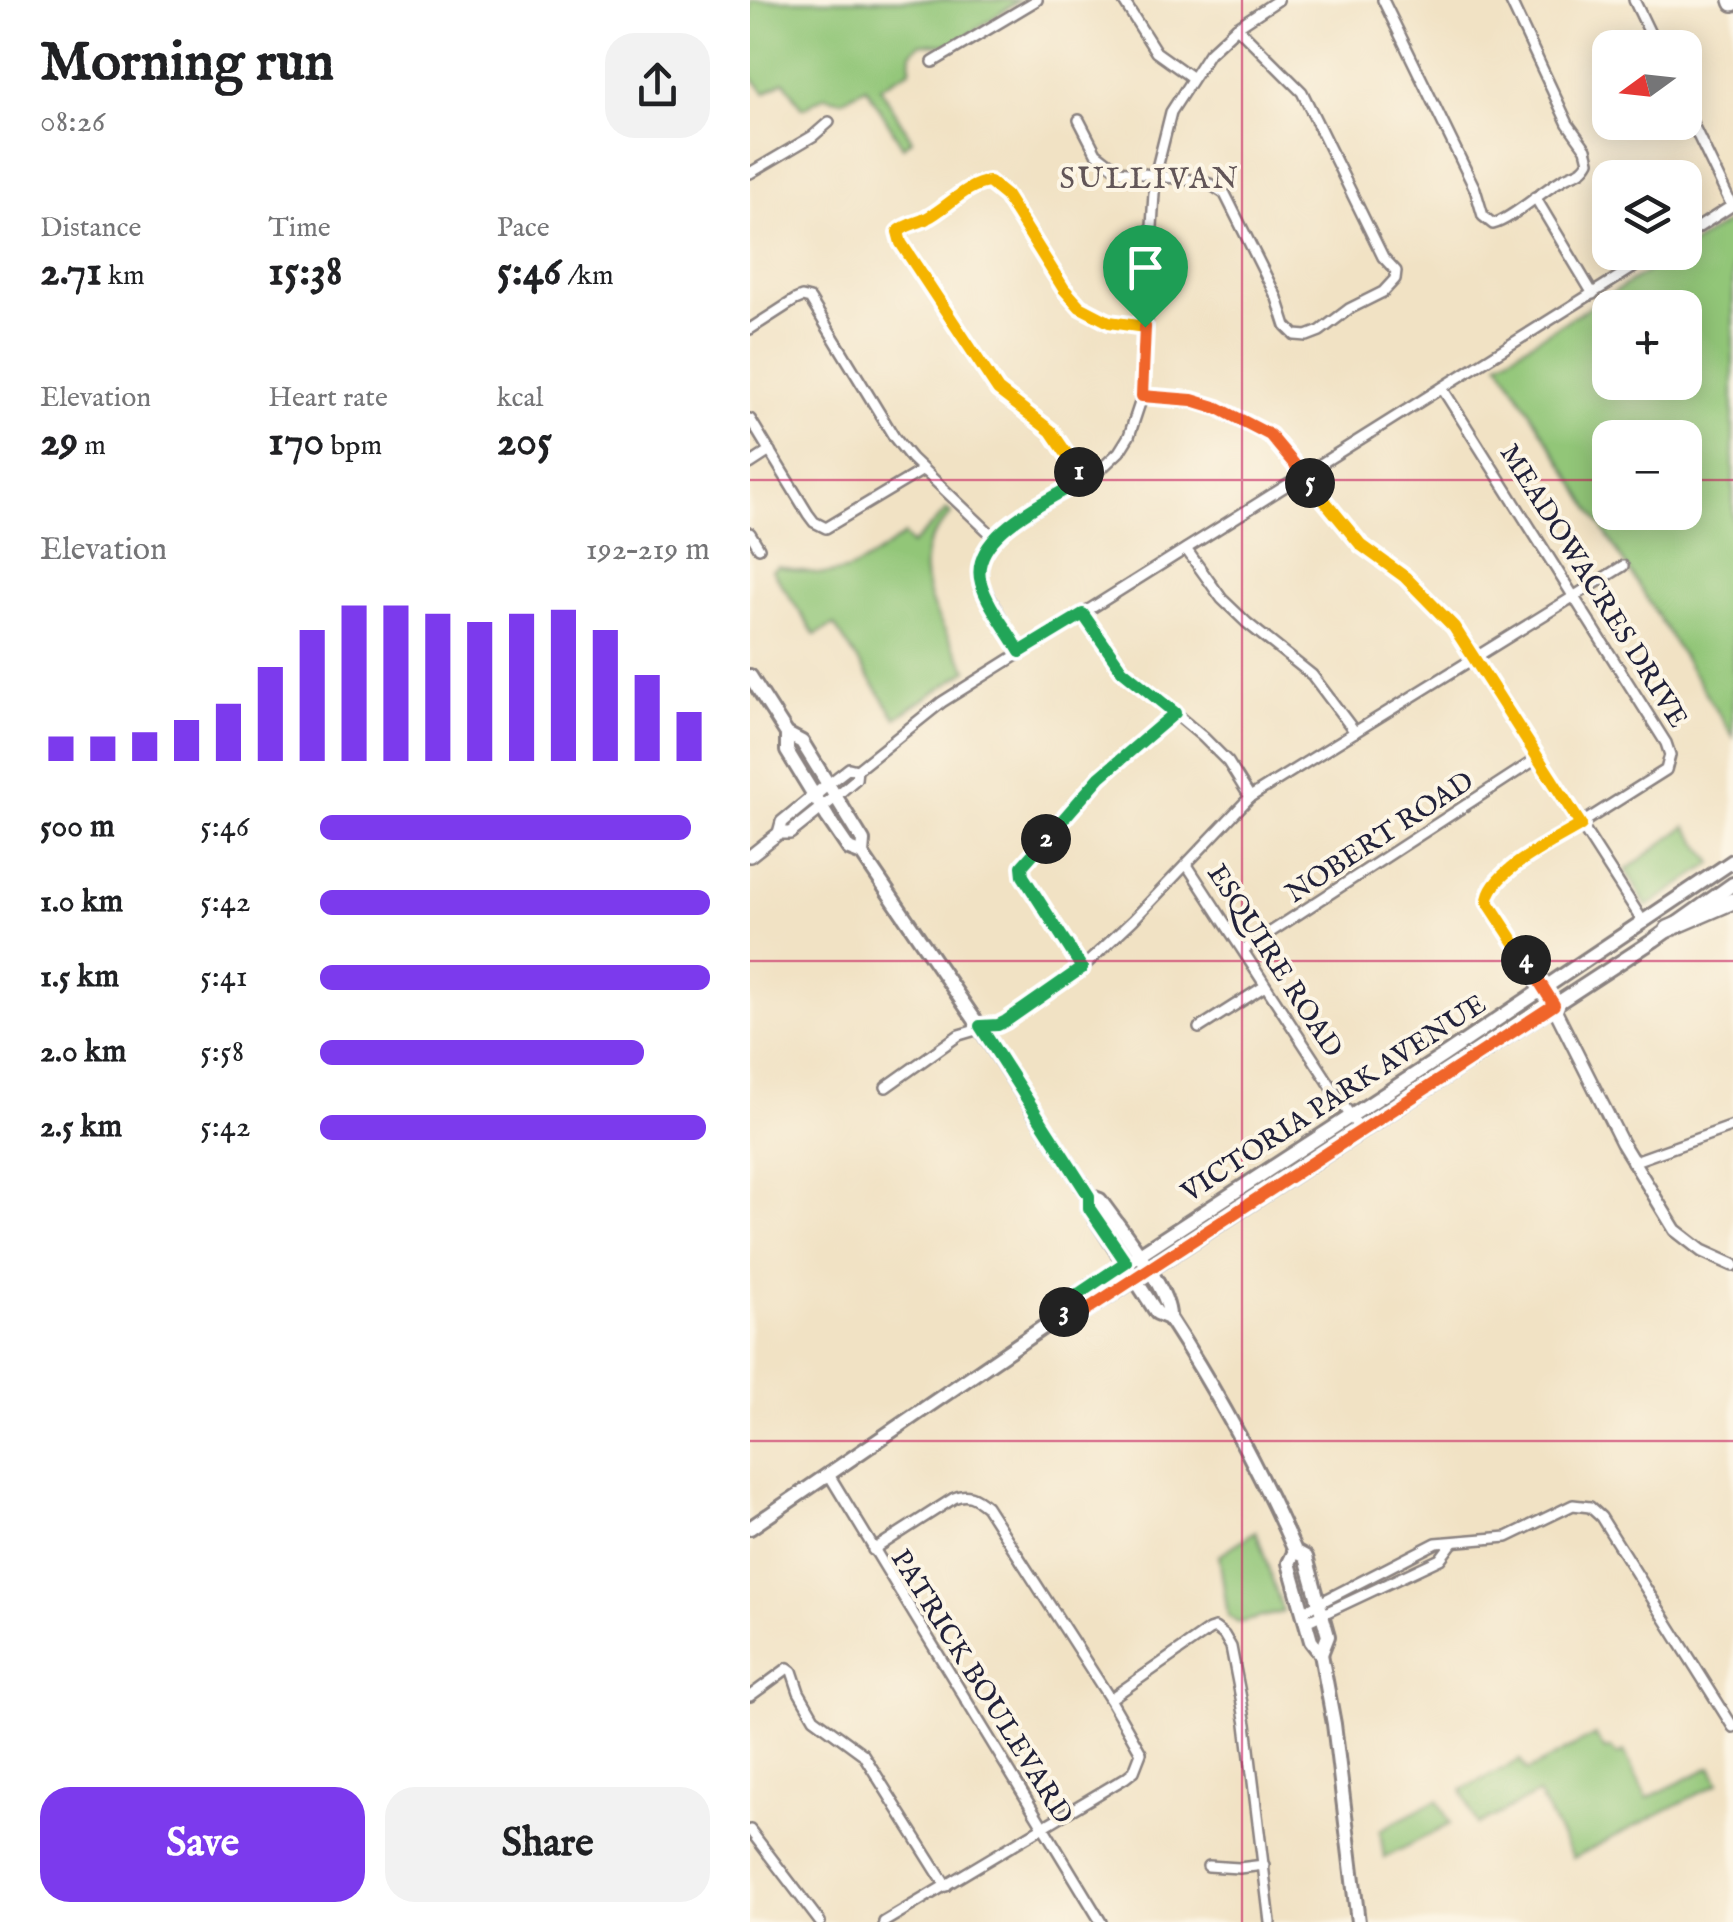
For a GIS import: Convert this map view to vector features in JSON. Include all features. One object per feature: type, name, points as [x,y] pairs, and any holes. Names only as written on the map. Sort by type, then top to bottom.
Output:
[{"type":"highway","points":[[1668,930],[1733,901]]},
{"type":"main road","points":[[750,676],[787,734],[802,742],[863,841],[862,854]]},
{"type":"main road","points":[[787,734],[787,750],[848,849],[862,854],[980,1026],[1089,1196],[1100,1200],[1142,1274],[1157,1313],[1169,1318],[1222,1400],[1262,1475],[1295,1551],[1306,1557],[1328,1636],[1322,1654],[1342,1780],[1358,1922]]},
{"type":"main road","name":"VICTORIA PARK AVENUE","points":[[750,1528],[1064,1313],[1074,1297],[1733,861]]},
{"type":"main road","name":"VICTORIA PARK AVENUE","points":[[1064,1313],[1080,1314],[1733,884]]},
{"type":"main road","points":[[1295,1551],[1289,1563],[1311,1641],[1322,1654]]},
{"type":"street","points":[[932,62],[1037,0]]},
{"type":"street","points":[[1123,0],[1156,52],[1191,77]]},
{"type":"street","points":[[1020,652],[980,582],[982,555],[993,536],[1084,479],[1119,452],[1138,418],[1155,176],[1172,112],[1209,52],[1237,27],[1278,0]]},
{"type":"street","points":[[1384,0],[1475,189],[1483,216],[1493,224],[1570,175],[1582,172],[1589,157],[1568,124],[1510,0]]},
{"type":"street","points":[[1634,0],[1648,30]]},
{"type":"street","points":[[1079,120],[1096,152],[1119,171],[1210,184],[1225,194],[1277,298],[1286,326],[1296,336],[1320,330],[1349,309],[1383,292],[1396,280],[1393,266],[1382,257],[1302,92],[1237,27]]},
{"type":"street","points":[[750,173],[813,136],[829,122]]},
{"type":"street","points":[[1701,140],[1733,205],[1702,225]]},
{"type":"street","points":[[1084,479],[1051,431],[998,390],[901,243],[898,232],[928,218],[976,185],[989,182],[1006,196],[1064,289],[1080,307],[1109,322],[1145,327]]},
{"type":"street","points":[[750,856],[779,833],[782,822],[831,791],[849,768],[858,770],[942,702],[1592,294],[1535,197]]},
{"type":"street","points":[[1598,290],[1630,270]]},
{"type":"street","points":[[750,329],[795,300],[810,299],[894,437],[993,536]]},
{"type":"street","name":"MEADOWACRES DRIVE","points":[[1442,388],[1670,755],[1666,770],[1494,882],[1488,902],[1554,1005],[1632,1162],[1675,1230],[1702,1251],[1733,1266]]},
{"type":"street","points":[[1142,396],[1192,400],[1218,408],[1270,435],[1361,545],[1432,602],[1454,627],[1644,923]]},
{"type":"street","points":[[750,419],[808,514],[826,528],[924,470]]},
{"type":"street","points":[[750,464],[770,451]]},
{"type":"street","points":[[750,534],[759,548]]},
{"type":"street","points":[[1186,549],[1246,623],[1312,675],[1355,732]]},
{"type":"street","points":[[886,1087],[956,1036],[1006,1021],[1082,968],[1250,797],[1622,566]]},
{"type":"street","points":[[1083,614],[1122,670],[1228,762],[1250,797]]},
{"type":"street","points":[[1082,968],[1029,888],[1022,866],[1100,777],[1175,713]]},
{"type":"street","name":"NOBERT ROAD","points":[[1243,950],[1538,758]]},
{"type":"street","name":"ESQUIRE ROAD","points":[[1187,865],[1360,1129]]},
{"type":"street","points":[[1199,1028],[1265,986]]},
{"type":"street","points":[[1632,1162],[1733,1126]]},
{"type":"street","name":"PATRICK BOULEVARD","points":[[828,1473],[1101,1922]]},
{"type":"street","points":[[873,1550],[954,1498],[962,1494],[976,1498],[986,1506],[1141,1753],[1134,1772],[884,1922]]},
{"type":"street","points":[[1305,1616],[1440,1559],[1452,1543],[1507,1537],[1573,1505],[1590,1507],[1601,1516],[1733,1727]]},
{"type":"street","points":[[1110,1698],[1208,1630],[1215,1628],[1224,1635],[1231,1647],[1246,1724],[1270,1922]]},
{"type":"street","points":[[750,1696],[788,1668],[792,1671],[798,1692],[814,1718],[862,1754],[946,1886]]},
{"type":"street","points":[[750,1830],[820,1922]]},
{"type":"street","points":[[1208,1866],[1264,1865]]},
{"type":"green space","points":[[750,0],[1019,0],[954,45],[920,44],[911,53],[910,70],[880,87],[912,140],[903,147],[866,87],[842,100],[825,96],[803,108],[784,81],[765,93],[750,75]]},
{"type":"green space","points":[[1733,219],[1733,737],[1604,530],[1702,530],[1702,420],[1592,420],[1592,511],[1499,362],[1592,305],[1592,400],[1702,400],[1702,290],[1617,290],[1650,270],[1702,270],[1702,238]]},
{"type":"green space","points":[[947,510],[951,514],[928,545],[925,578],[942,626],[968,670],[896,718],[834,625],[815,635],[772,570],[778,566],[818,573],[846,571],[904,535],[911,545]]},
{"type":"green space","points":[[1686,826],[1713,863],[1647,907],[1626,870]]},
{"type":"green space","points":[[1256,1531],[1283,1612],[1238,1623],[1228,1616],[1219,1555]]},
{"type":"green space","points":[[1595,1735],[1605,1750],[1610,1748],[1618,1755],[1624,1752],[1647,1798],[1711,1767],[1719,1783],[1573,1858],[1538,1794],[1477,1825],[1462,1790],[1520,1760],[1527,1771]]},
{"type":"green space","points":[[1438,1800],[1450,1824],[1384,1858],[1380,1830]]},
{"type":"district","name":"SULLIVAN","points":[[1150,178]]},
{"type":"route","points":[[989,182],[1006,196],[1064,289],[1080,307],[1109,322],[1145,327],[1142,396],[1200,402],[1270,435],[1361,545],[1405,577],[1454,627],[1581,825],[1514,866],[1494,882],[1488,894],[1488,902],[1554,1005],[1080,1314],[1064,1313],[1074,1297],[1126,1262],[1089,1208],[1089,1196],[980,1026],[1006,1021],[1082,968],[1029,888],[1022,866],[1100,777],[1175,713],[1122,670],[1083,614],[1020,652],[986,596],[979,568],[993,536],[1084,479],[1051,431],[998,390],[901,243],[898,232],[928,218],[976,185],[989,182]]}]
